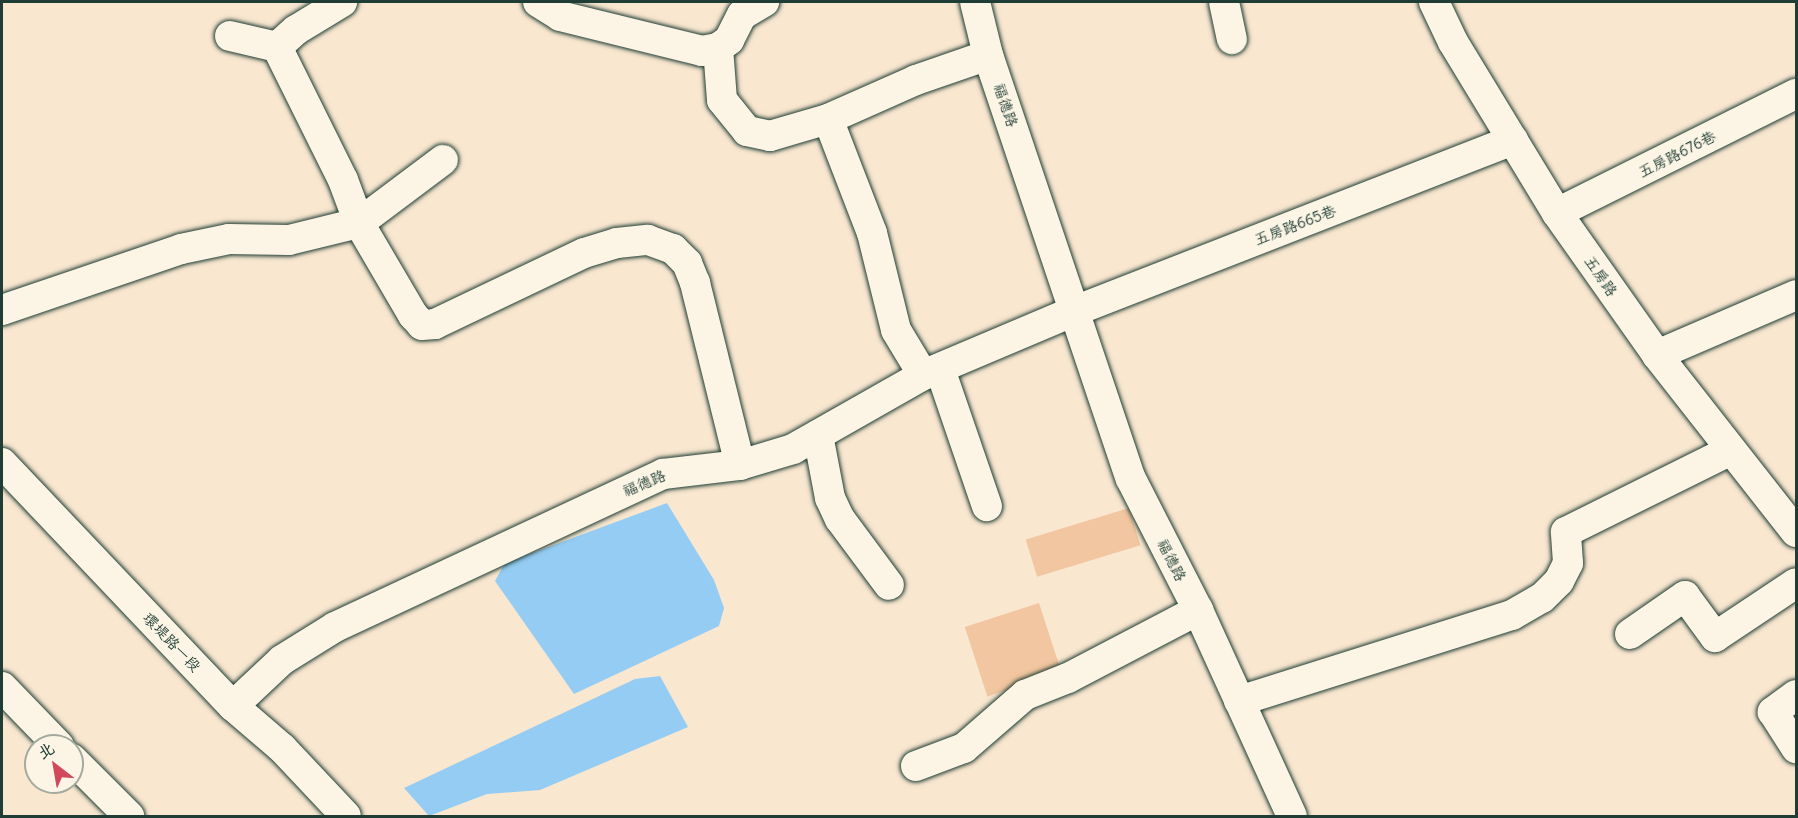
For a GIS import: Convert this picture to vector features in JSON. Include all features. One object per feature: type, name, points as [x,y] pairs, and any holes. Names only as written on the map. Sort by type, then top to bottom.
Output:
[{"type":"street","points":[[277,47],[296,30],[342,2]]},
{"type":"street","points":[[538,2],[560,16],[702,51],[718,48],[729,40],[742,15],[764,2]]},
{"type":"street","name":"福德路","points":[[975,2],[988,55],[1077,310],[1131,479],[1198,610],[1289,809]]},
{"type":"street","points":[[1224,2],[1232,39]]},
{"type":"street","name":"五房路","points":[[1434,2],[1453,42],[1557,213],[1657,355],[1797,532]]},
{"type":"street","points":[[230,36],[277,47]]},
{"type":"street","points":[[277,47],[343,180],[359,223],[412,315],[422,324],[435,324],[584,254],[617,243],[648,240],[672,249],[687,263],[695,283],[740,465]]},
{"type":"street","points":[[718,48],[722,100],[747,131],[770,136],[828,118],[916,80],[988,55]]},
{"type":"street","name":"五房路676巷","points":[[1557,213],[1797,94]]},
{"type":"street","points":[[828,118],[872,233],[896,330],[931,372],[987,506]]},
{"type":"street","name":"五房路665巷","points":[[1077,310],[1513,140]]},
{"type":"street","points":[[2,310],[180,249],[229,239],[289,240],[359,223],[443,160]]},
{"type":"street","points":[[1657,355],[1797,295]]},
{"type":"street","name":"福德路","points":[[233,705],[282,660],[386,600],[663,474],[740,465],[793,449],[931,372],[1077,310]]},
{"type":"street","points":[[818,435],[830,498],[840,519],[889,585]]},
{"type":"street","points":[[1239,701],[1512,615],[1542,598],[1559,581],[1568,563],[1566,532],[1731,450]]},
{"type":"street","name":"環堤路一段","points":[[2,463],[233,705],[282,748],[346,816]]},
{"type":"street","points":[[1630,634],[1685,596],[1715,637],[1797,583]]},
{"type":"street","points":[[916,766],[964,748],[1025,696],[1068,678],[1198,610]]},
{"type":"street","points":[[2,687],[47,734]]},
{"type":"street","points":[[1797,695],[1773,712],[1797,748]]},
{"type":"street","points":[[84,771],[129,816]]},
{"type":"water","points":[[667,503],[714,580],[724,608],[719,626],[574,694],[495,581],[505,563]]},
{"type":"water","points":[[660,676],[688,727],[540,790],[487,794],[429,816],[404,788],[635,679]]},
{"type":"building","points":[[1129,508],[1140,545],[1037,577],[1026,540]]},
{"type":"building","points":[[1039,603],[1062,672],[987,697],[965,627]]}]
